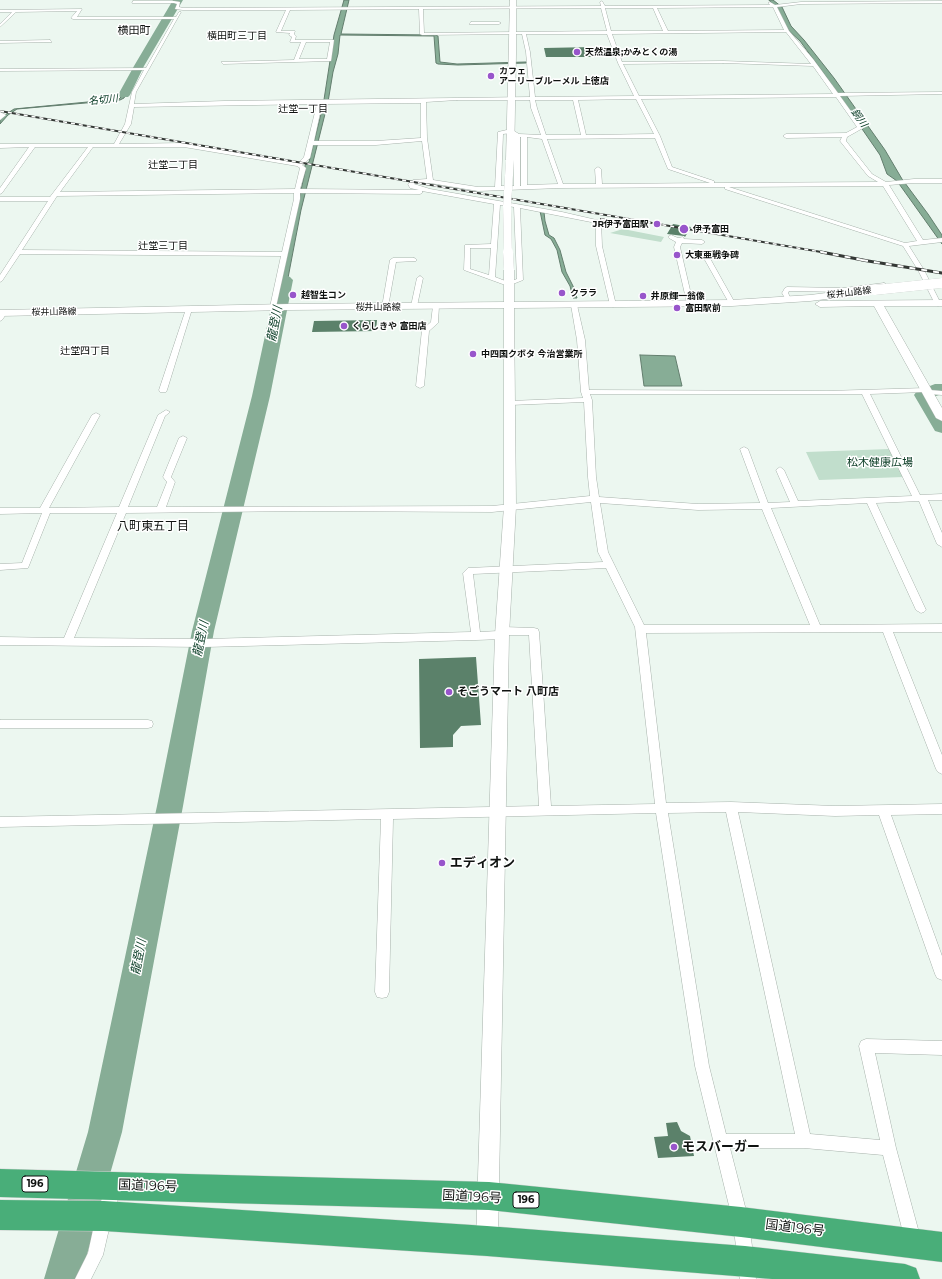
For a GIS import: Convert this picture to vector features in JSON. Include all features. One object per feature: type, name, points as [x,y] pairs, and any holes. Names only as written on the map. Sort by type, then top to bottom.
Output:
[{"type":"highway","name":"国道196号","points":[[0,1183],[489,1196],[741,1222],[942,1247]]},
{"type":"highway","points":[[0,1215],[101,1216],[487,1241],[747,1270],[905,1279]]},
{"type":"street","points":[[432,0],[434,7]]},
{"type":"street","points":[[512,0],[512,34],[514,54],[511,99],[517,187]]},
{"type":"street","points":[[601,0],[620,63],[657,136],[670,168],[669,170],[672,180]]},
{"type":"street","points":[[684,0],[688,6]]},
{"type":"street","points":[[767,0],[774,6],[787,30],[860,128],[846,135],[786,136]]},
{"type":"street","points":[[129,7],[134,1],[174,1],[178,3],[176,8],[183,9],[287,7],[513,8],[774,6],[801,3],[941,2]]},
{"type":"street","points":[[223,63],[329,60],[332,41],[292,41],[294,36],[291,35],[293,32],[278,32],[287,7]]},
{"type":"street","points":[[421,7],[422,34],[787,30]]},
{"type":"street","points":[[655,7],[666,32]]},
{"type":"street","points":[[471,8],[472,34]]},
{"type":"street","points":[[116,145],[128,124],[134,92],[146,69],[183,9]]},
{"type":"street","points":[[0,26],[16,10]]},
{"type":"street","points":[[0,11],[81,10],[73,18],[177,18]]},
{"type":"street","points":[[120,18],[125,13]]},
{"type":"street","points":[[471,23],[499,23]]},
{"type":"street","points":[[524,34],[534,108],[561,186]]},
{"type":"street","points":[[0,42],[50,41]]},
{"type":"street","points":[[296,61],[304,41]]},
{"type":"street","points":[[620,63],[723,62],[814,65]]},
{"type":"street","points":[[0,70],[146,69]]},
{"type":"street","points":[[132,106],[224,103],[423,101],[457,99],[942,93]]},
{"type":"street","points":[[575,98],[584,136]]},
{"type":"street","points":[[423,101],[424,139],[430,181]]},
{"type":"street","points":[[299,165],[307,158],[320,102]]},
{"type":"street","points":[[0,114],[3,115],[0,118]]},
{"type":"street","points":[[498,188],[500,133],[514,133],[524,136],[543,137],[657,136]]},
{"type":"street","points":[[487,1241],[503,633],[510,506],[507,206],[510,160],[514,133]]},
{"type":"street","points":[[846,135],[842,141],[870,175],[885,184],[921,242]]},
{"type":"street","points":[[524,136],[524,187]]},
{"type":"street","points":[[311,143],[376,143],[424,139]]},
{"type":"street","points":[[0,146],[184,144],[299,165],[303,168],[273,307]]},
{"type":"street","points":[[0,280],[53,196],[92,145]]},
{"type":"street","points":[[0,192],[33,146]]},
{"type":"street","points":[[670,168],[905,245],[942,240]]},
{"type":"street","points":[[598,169],[599,186]]},
{"type":"street","points":[[613,305],[599,246],[599,222],[567,219],[518,207],[412,187],[411,184],[415,181],[430,181],[478,189],[599,186],[672,180],[720,185],[885,184],[914,181],[942,181]]},
{"type":"street","points":[[0,199],[53,196],[297,191],[401,193],[430,191]]},
{"type":"street","points":[[492,278],[497,203]]},
{"type":"street","points":[[494,246],[467,246],[467,270],[492,278],[508,277],[520,280],[518,207]]},
{"type":"street","points":[[671,236],[680,240],[702,242]]},
{"type":"street","points":[[680,240],[677,247],[690,303]]},
{"type":"street","points":[[905,245],[940,304]]},
{"type":"street","points":[[18,252],[285,254]]},
{"type":"street","points":[[704,253],[732,304]]},
{"type":"street","points":[[385,307],[393,260],[414,260]]},
{"type":"street","points":[[414,306],[420,278]]},
{"type":"street","points":[[788,299],[785,293],[788,289],[844,290],[926,280]]},
{"type":"street","name":"桜井山路線","points":[[1,315],[273,307],[613,305],[690,303],[732,304],[942,283]]},
{"type":"street","name":"桜井山路線","points":[[756,301],[775,304],[940,304]]},
{"type":"street","points":[[574,305],[581,340],[594,499],[603,552],[640,629],[661,808],[702,1066],[722,1141],[741,1222],[747,1270]]},
{"type":"street","points":[[878,305],[942,418]]},
{"type":"street","points":[[420,386],[426,330],[434,323],[436,306]]},
{"type":"street","points":[[163,390],[189,309]]},
{"type":"street","points":[[510,403],[586,396],[927,391],[942,393]]},
{"type":"street","points":[[865,392],[942,544]]},
{"type":"street","points":[[67,642],[162,415],[166,412]]},
{"type":"street","points":[[0,567],[25,566],[45,511],[96,415]]},
{"type":"street","points":[[160,510],[171,482],[167,478],[183,438]]},
{"type":"street","points":[[744,449],[765,505],[816,628]]},
{"type":"street","points":[[780,470],[795,504]]},
{"type":"street","points":[[0,511],[492,508],[594,499],[698,507],[942,497]]},
{"type":"street","points":[[870,500],[921,610]]},
{"type":"street","points":[[476,636],[468,573],[471,570],[609,565]]},
{"type":"street","points":[[640,629],[942,628]]},
{"type":"street","points":[[887,629],[942,769]]},
{"type":"street","points":[[0,641],[205,643],[476,636],[534,632],[545,810]]},
{"type":"street","points":[[0,724],[148,724]]},
{"type":"street","points":[[731,807],[804,1141]]},
{"type":"street","points":[[0,822],[731,807],[835,811],[942,809]]},
{"type":"street","points":[[883,810],[942,974]]},
{"type":"street","points":[[382,992],[387,814]]},
{"type":"street","points":[[914,1243],[889,1148],[866,1046],[942,1048]]},
{"type":"street","points":[[722,1141],[804,1141],[889,1148]]},
{"type":"street","points":[[83,1279],[95,1255],[101,1216],[111,1185]]},
{"type":"green space","points":[[623,229],[664,237],[661,242],[610,233]]},
{"type":"green space","name":"松木健康広場","points":[[890,449],[904,477],[819,480],[806,452]]},
{"type":"water","points":[[344,0],[349,0],[341,34],[435,35],[438,36],[440,62],[457,64],[526,63],[458,65],[438,64],[436,63],[434,36],[340,35],[338,54],[333,72],[328,102],[301,210],[283,304],[276,304],[305,172],[305,165],[309,162],[323,106],[334,35]]},
{"type":"water","name":"銅川","points":[[769,0],[773,0],[782,7],[791,26],[834,78],[885,150],[902,179],[942,235],[942,244],[897,181],[887,174],[880,155],[800,41],[789,31],[778,10]]},
{"type":"water","points":[[139,69],[124,98],[120,100],[17,109],[8,115],[0,124],[2,117],[14,109],[119,99],[136,70]]},
{"type":"water","points":[[540,211],[544,212],[549,235],[554,238],[560,250],[566,272],[577,298],[573,298],[570,286],[562,272],[557,250],[551,239],[545,235]]},
{"type":"water","points":[[640,355],[675,356],[682,386],[644,386]]},
{"type":"building","name":"天然温泉;かみとくの湯","points":[[593,47],[595,57],[546,57],[544,48]]},
{"type":"building","points":[[673,224],[691,227],[685,237],[667,234]]},
{"type":"building","name":"くらしきや 富田店","points":[[377,320],[376,331],[312,332],[314,321]]},
{"type":"building","name":"そごうマート 八町店","points":[[476,657],[481,725],[461,726],[453,735],[453,747],[420,748],[419,659]]},
{"type":"building","name":"モスバーガー","points":[[677,1122],[681,1131],[690,1136],[694,1156],[658,1158],[654,1137],[668,1136],[666,1123]]},
{"type":"waterway","name":"名切川","points":[[124,95],[139,66],[178,0]]},
{"type":"waterway","name":"龍登川","points":[[62,1279],[105,1132],[170,806],[203,631],[261,396],[285,280]]},
{"type":"waterway","points":[[942,389],[935,389],[923,395],[942,427]]},
{"type":"railway","points":[[0,111],[827,253]]},
{"type":"railway","points":[[601,219],[636,227]]},
{"type":"railway","points":[[821,252],[867,261]]},
{"type":"railway","points":[[862,260],[867,261]]},
{"type":"railway","points":[[867,261],[942,273]]},
{"type":"place","name":"天然温泉;かみとくの湯","points":[[577,52]]},
{"type":"place","name":"カフェ アーリーブルーメル 上徳店","points":[[491,76]]},
{"type":"place","name":"JR伊予富田駅","points":[[657,224]]},
{"type":"place","name":"伊予富田","points":[[684,229]]},
{"type":"place","name":"大東亜戦争碑","points":[[677,255]]},
{"type":"place","name":"クララ","points":[[562,293]]},
{"type":"place","name":"越智生コン","points":[[293,295]]},
{"type":"place","name":"井原輝一翁像","points":[[643,296]]},
{"type":"place","name":"富田駅前","points":[[677,308]]},
{"type":"place","name":"くらしきや 富田店","points":[[344,326]]},
{"type":"place","name":"中四国クボタ 今治営業所","points":[[473,354]]},
{"type":"place","name":"そごうマート 八町店","points":[[449,692]]},
{"type":"place","name":"エディオン","points":[[442,863]]},
{"type":"place","name":"モスバーガー","points":[[674,1147]]},
{"type":"district","name":"横田町","points":[[134,31]]},
{"type":"district","name":"横田町三丁目","points":[[237,36]]},
{"type":"district","name":"辻堂一丁目","points":[[303,109]]},
{"type":"district","name":"辻堂二丁目","points":[[173,165]]},
{"type":"district","name":"辻堂三丁目","points":[[163,246]]},
{"type":"district","name":"辻堂四丁目","points":[[85,351]]},
{"type":"district","name":"八町東五丁目","points":[[153,526]]}]
